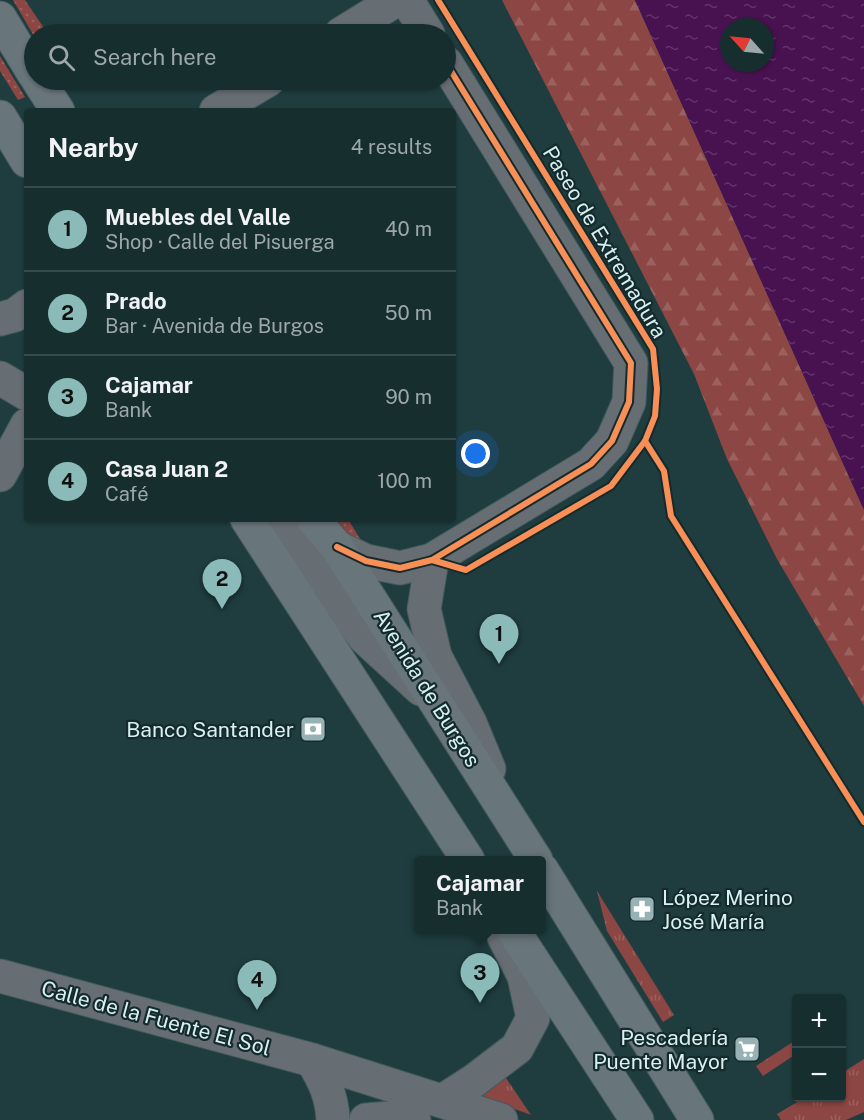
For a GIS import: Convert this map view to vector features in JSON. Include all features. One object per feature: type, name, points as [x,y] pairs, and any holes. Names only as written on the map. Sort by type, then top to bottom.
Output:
[{"type":"highway","points":[[0,18],[24,58]]},
{"type":"highway","points":[[44,90],[56,108]]},
{"type":"highway","points":[[0,117],[24,156]]},
{"type":"highway","points":[[255,522],[465,856]]},
{"type":"highway","name":"Avenida de Burgos","points":[[316,522],[337,547],[533,856]]},
{"type":"highway","points":[[546,876],[697,1120]]},
{"type":"highway","points":[[516,934],[637,1120]]},
{"type":"street","points":[[357,24],[396,0]]},
{"type":"street","points":[[407,0],[422,24]]},
{"type":"street","name":"Paseo de Extremadura","points":[[432,560],[591,464],[612,441],[629,402],[631,363],[456,79]]},
{"type":"street","points":[[221,108],[251,90]]},
{"type":"street","points":[[0,319],[15,315],[24,308]]},
{"type":"street","points":[[0,378],[24,392]]},
{"type":"street","points":[[0,475],[24,431]]},
{"type":"street","points":[[256,522],[297,547],[363,636],[432,698]]},
{"type":"street","points":[[337,547],[366,561],[400,568],[432,560],[424,609],[435,656],[470,723],[510,819]]},
{"type":"street","points":[[444,1100],[517,1048],[533,1018],[524,976],[503,934]]},
{"type":"street","name":"Calle de la Fuente El Sol","points":[[0,976],[312,1060],[444,1100],[501,1120]]},
{"type":"street","points":[[312,1060],[326,1084],[332,1105],[333,1120]]},
{"type":"street","points":[[366,1120],[404,1117],[414,1120]]},
{"type":"green space","points":[[13,0],[25,0],[41,24],[27,24]]},
{"type":"green space","points":[[502,0],[635,0],[864,510],[864,706],[777,559],[727,459],[694,374]]},
{"type":"green space","points":[[0,56],[25,97],[18,100],[0,71]]},
{"type":"green space","points":[[336,522],[350,522],[365,547],[346,539]]},
{"type":"green space","points":[[597,891],[674,1015],[663,1022],[607,931]]},
{"type":"green space","points":[[792,1043],[792,1057],[763,1076],[756,1066]]},
{"type":"green space","points":[[864,1059],[864,1112],[846,1120],[781,1120],[777,1114],[797,1102],[846,1102],[846,1070]]},
{"type":"green space","points":[[504,1075],[531,1115],[474,1094]]},
{"type":"water","points":[[635,0],[864,0],[864,510]]},
{"type":"cycle path","points":[[438,0],[453,24]]},
{"type":"cycle path","points":[[432,560],[466,570],[611,486],[645,441],[655,416],[657,389],[653,349],[456,29]]},
{"type":"cycle path","points":[[337,547],[366,561],[400,568],[432,560],[591,464],[612,441],[629,402],[631,363],[456,79]]},
{"type":"cycle path","points":[[645,441],[664,471],[671,516],[864,822]]},
{"type":"place","name":"Prado","points":[[222,609]]},
{"type":"place","name":"Muebles del Valle","points":[[499,664]]},
{"type":"place","name":"Banco Santander","points":[[313,729]]},
{"type":"place","name":"López Merino José María","points":[[642,909]]},
{"type":"place","name":"Cajamar","points":[[480,1003]]},
{"type":"place","name":"Casa Juan 2","points":[[257,1010]]},
{"type":"place","name":"Pescadería Puente Mayor","points":[[747,1049]]}]
